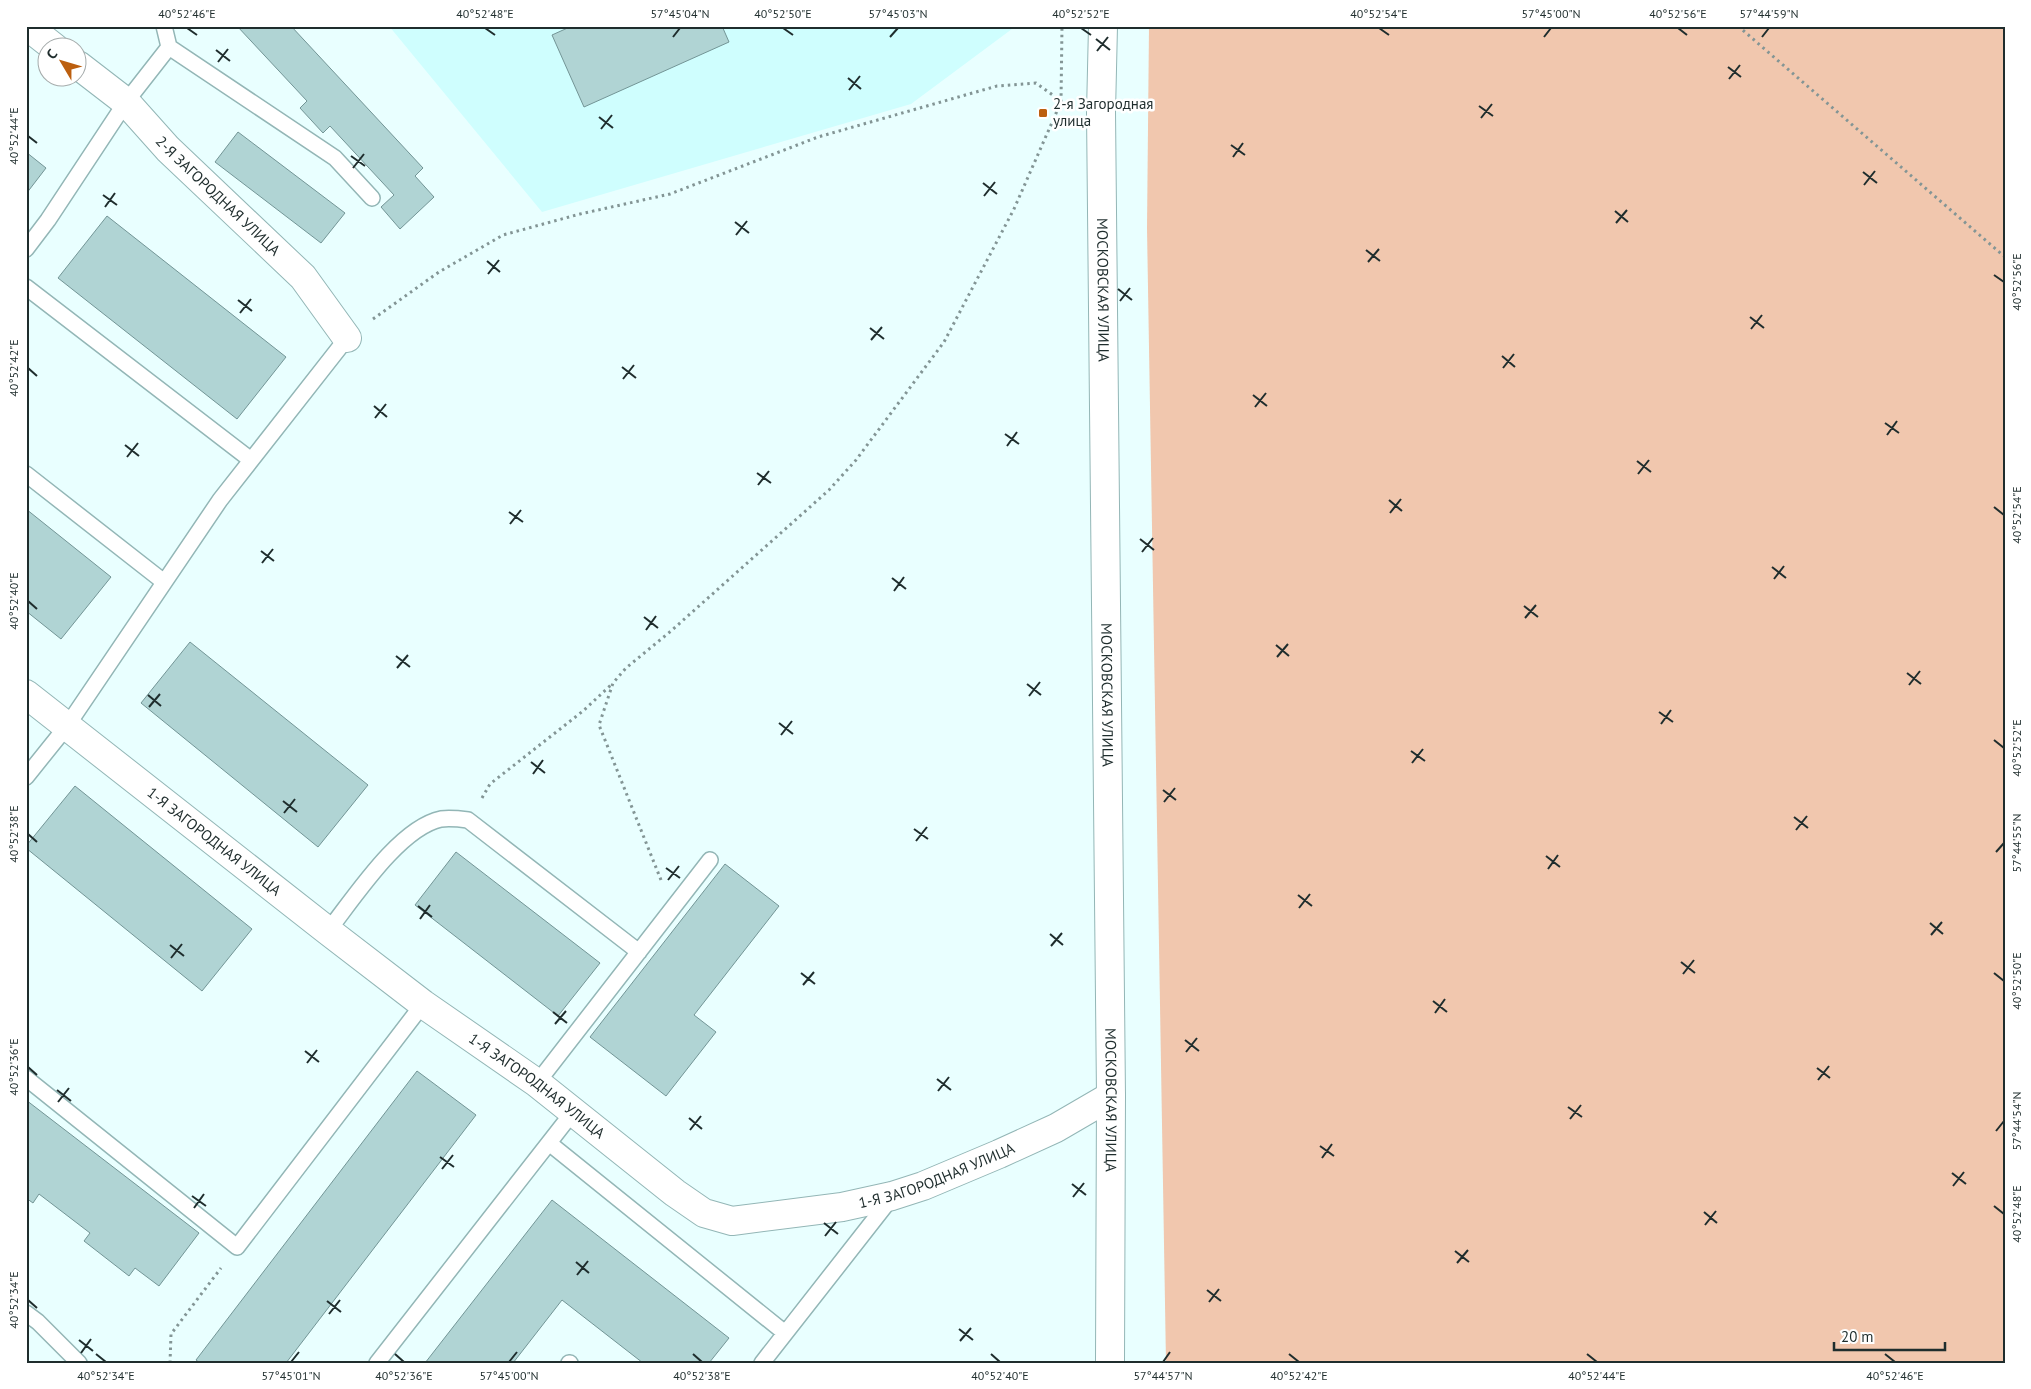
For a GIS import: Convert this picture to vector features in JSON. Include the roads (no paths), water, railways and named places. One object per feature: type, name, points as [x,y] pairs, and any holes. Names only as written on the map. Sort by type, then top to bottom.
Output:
[{"type":"street","points":[[27,26],[42,38]]},
{"type":"street","name":"МОСКОВСКАЯ УЛИЦА","points":[[1103,26],[1101,112],[1111,1096],[1110,1363]]},
{"type":"street","name":"2-Я ЗАГОРОДНАЯ УЛИЦА","points":[[88,73],[126,102],[168,149],[303,277],[347,338]]},
{"type":"street","name":"1-Я ЗАГОРОДНАЯ УЛИЦА","points":[[26,694],[328,931],[424,1004],[537,1083],[675,1194],[704,1213],[732,1221],[842,1207],[892,1196],[923,1186],[1056,1128],[1111,1096]]},
{"type":"lane","points":[[164,26],[169,47],[335,158],[372,198]]},
{"type":"lane","points":[[26,249],[48,220],[126,102],[169,47]]},
{"type":"lane","points":[[26,286],[251,460]]},
{"type":"lane","points":[[26,777],[67,726],[220,500],[347,338]]},
{"type":"lane","points":[[26,474],[164,582]]},
{"type":"lane","points":[[328,931],[385,858],[414,832],[441,819],[468,820],[640,952]]},
{"type":"lane","points":[[537,1083],[710,860]]},
{"type":"lane","points":[[26,1078],[237,1247],[424,1004]]},
{"type":"lane","points":[[377,1363],[573,1112]]},
{"type":"lane","points":[[549,1143],[785,1333]]},
{"type":"lane","points":[[762,1363],[892,1196]]},
{"type":"lane","points":[[26,1313],[38,1322],[79,1363]]},
{"type":"place","name":"2-я Загородная улица","points":[[1043,113]]}]
